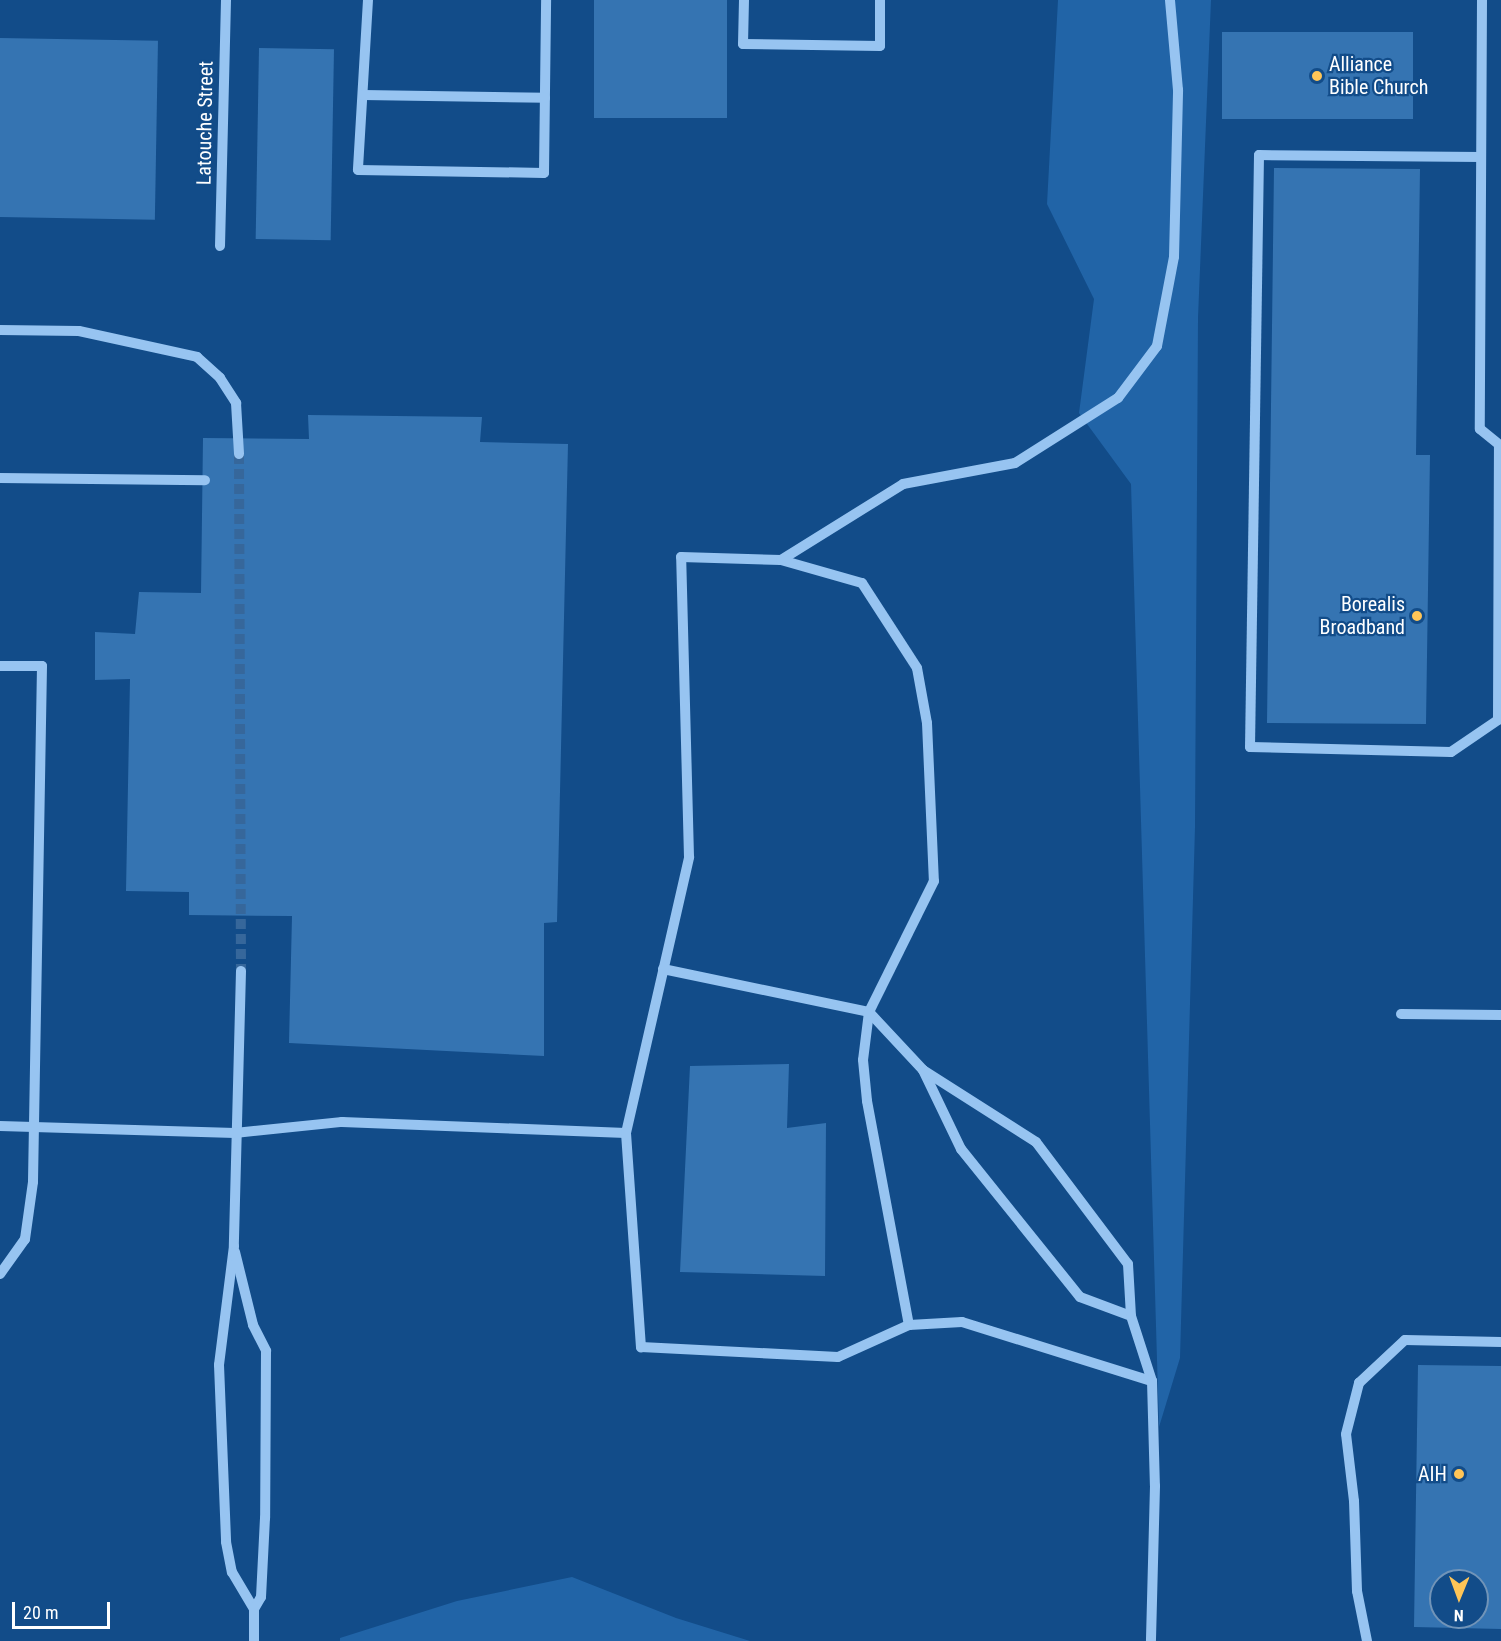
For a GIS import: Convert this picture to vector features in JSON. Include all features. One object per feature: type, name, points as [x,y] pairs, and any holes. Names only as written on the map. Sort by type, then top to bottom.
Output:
[{"type":"street","name":"Latouche Street","points":[[220,246],[226,0]]},
{"type":"street","points":[[368,0],[358,170],[544,173],[546,0]]},
{"type":"street","points":[[744,0],[743,44],[880,46],[880,0]]},
{"type":"street","points":[[781,560],[903,484],[1015,463],[1118,398],[1157,346],[1174,257],[1179,90],[1170,0]]},
{"type":"street","points":[[1481,157],[1258,155],[1250,747],[1451,752],[1498,720],[1500,446],[1480,429],[1482,0]]},
{"type":"street","points":[[363,95],[545,98]]},
{"type":"street","points":[[0,330],[79,331],[196,357],[220,378],[236,403],[239,453]]},
{"type":"street","points":[[0,478],[205,480]]},
{"type":"street","points":[[909,1325],[867,1101],[863,1060],[869,1012],[934,881],[927,723],[918,668],[862,583],[781,560],[681,557],[689,857],[626,1133],[641,1347],[838,1357],[909,1325],[962,1322],[1152,1382]]},
{"type":"street","points":[[0,666],[42,666],[35,1127],[25,1239],[0,1274]]},
{"type":"street","points":[[663,969],[869,1012],[923,1070],[1036,1142],[1128,1264],[1131,1316],[1152,1382],[1155,1486],[1151,1641]]},
{"type":"street","points":[[241,971],[235,1133],[234,1246],[219,1365],[226,1542],[232,1572],[254,1609],[254,1641]]},
{"type":"street","points":[[1401,1014],[1501,1015]]},
{"type":"street","points":[[923,1070],[961,1149],[1080,1297],[1131,1316]]},
{"type":"street","points":[[0,1126],[235,1133],[342,1122],[626,1133]]},
{"type":"street","points":[[234,1246],[254,1325],[266,1351],[265,1518],[261,1598],[254,1609]]},
{"type":"street","points":[[1367,1641],[1358,1592],[1354,1500],[1346,1434],[1359,1383],[1405,1340],[1501,1342]]},
{"type":"shaded area","points":[[1058,0],[1211,0],[1198,318],[1195,827],[1180,1358],[1159,1427],[1131,484],[1079,413],[1094,299],[1047,204]]},
{"type":"shaded area","points":[[572,1577],[676,1618],[750,1641],[340,1641],[340,1638],[457,1601]]},
{"type":"building","points":[[594,0],[727,0],[727,118],[594,118]]},
{"type":"building","name":"Alliance Bible Church","points":[[1222,32],[1413,32],[1413,119],[1222,119]]},
{"type":"building","points":[[0,38],[158,41],[155,220],[0,217]]},
{"type":"building","points":[[259,48],[334,49],[331,240],[256,239]]},
{"type":"building","points":[[1274,168],[1420,169],[1416,455],[1430,455],[1426,724],[1267,723]]},
{"type":"building","points":[[308,415],[482,417],[480,442],[568,444],[557,922],[544,923],[544,1056],[289,1043],[292,916],[189,915],[189,892],[126,891],[130,679],[95,680],[95,632],[135,634],[139,592],[201,593],[203,438],[309,439]]},
{"type":"building","points":[[789,1064],[787,1128],[826,1123],[825,1276],[680,1272],[690,1066]]},
{"type":"building","name":"AIH","points":[[1418,1365],[1501,1366],[1501,1629],[1489,1629],[1489,1569],[1429,1569],[1429,1627],[1414,1627]]},
{"type":"tunnel","points":[[239,454],[241,971]]},
{"type":"place","name":"Alliance Bible Church","points":[[1317,76]]},
{"type":"place","name":"Borealis Broadband","points":[[1417,616]]},
{"type":"place","name":"AIH","points":[[1459,1474]]}]
